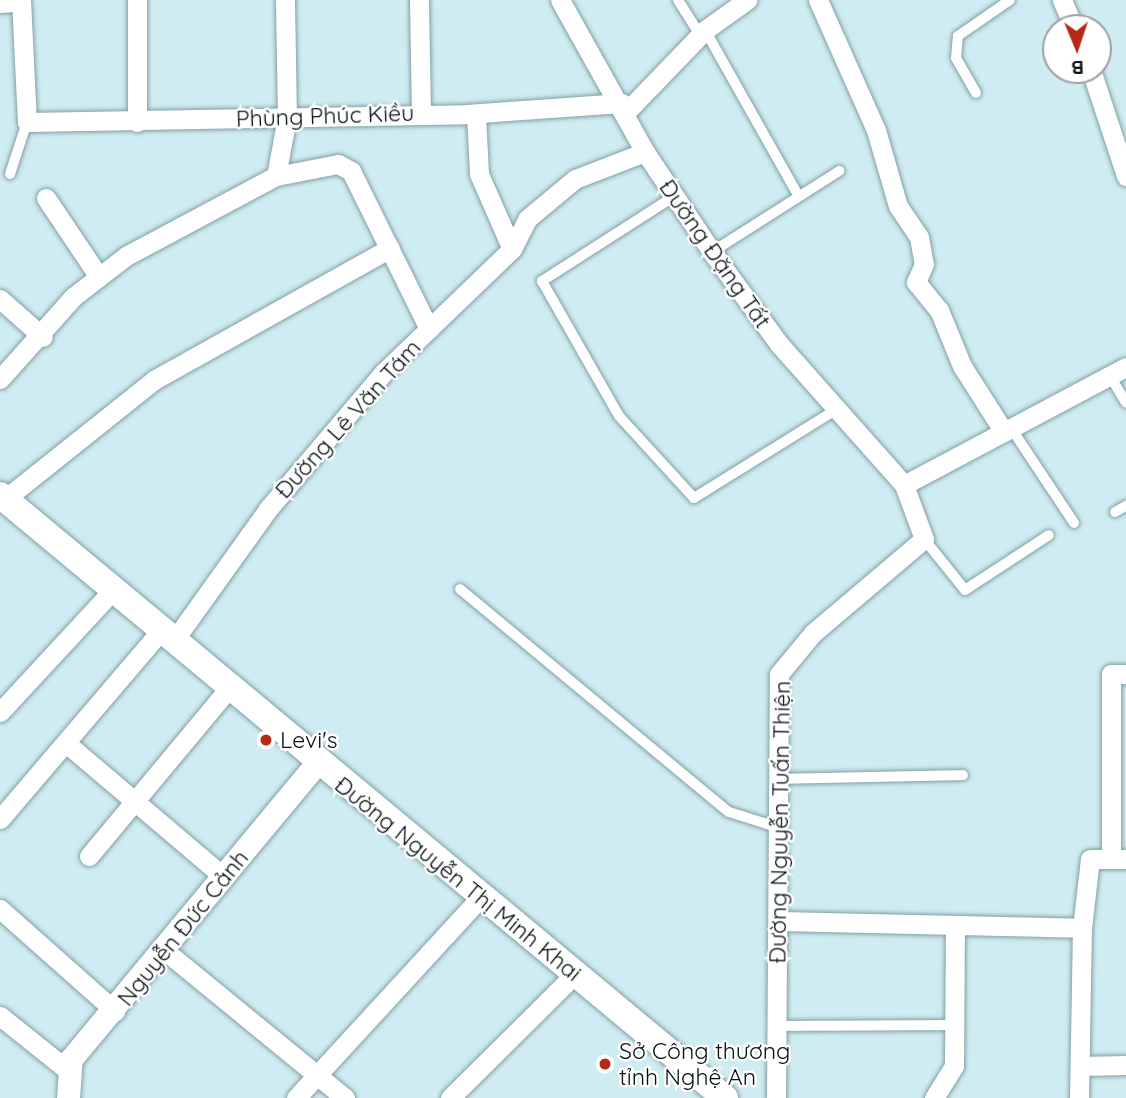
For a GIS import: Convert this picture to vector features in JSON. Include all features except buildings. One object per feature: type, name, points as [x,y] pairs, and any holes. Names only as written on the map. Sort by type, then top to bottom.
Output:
[{"type":"main road","name":"Đường Nguyễn Thị Minh Khai","points":[[2,497],[169,634],[317,763],[725,1098]]},
{"type":"street","points":[[137,0],[137,122]]},
{"type":"street","points":[[276,176],[287,117],[285,0]]},
{"type":"street","points":[[419,0],[421,112]]},
{"type":"street","name":"Đường Đặng Tất","points":[[560,0],[624,107],[645,152],[712,252],[779,344],[904,485]]},
{"type":"street","points":[[624,107],[703,32],[747,0]]},
{"type":"street","points":[[818,0],[876,130],[898,206],[919,237],[924,264],[916,282],[939,310],[962,366],[1007,430]]},
{"type":"street","points":[[0,3],[21,1],[27,122]]},
{"type":"street","points":[[1096,84],[1126,176]]},
{"type":"street","name":"Phùng Phúc Kiều","points":[[27,122],[137,122],[421,112],[476,114],[624,107]]},
{"type":"street","points":[[476,114],[479,174],[512,249]]},
{"type":"street","name":"Đường Lê Văn Tám","points":[[0,819],[66,743],[169,634],[268,509],[429,328],[512,249],[527,219],[575,179],[645,152]]},
{"type":"street","points":[[0,379],[43,337],[73,297],[99,276],[276,176],[338,164],[351,171],[429,328]]},
{"type":"street","points":[[46,198],[99,276]]},
{"type":"street","points":[[2,497],[154,380],[390,248]]},
{"type":"street","points":[[0,299],[43,337]]},
{"type":"street","points":[[924,539],[904,485],[1118,372]]},
{"type":"street","name":"Đường Nguyễn Tuấn Thiện","points":[[776,1098],[779,674],[813,633],[924,539]]},
{"type":"street","points":[[0,712],[114,589]]},
{"type":"street","points":[[1079,1098],[1082,928],[1090,859],[1119,858],[1111,674],[1126,674]]},
{"type":"street","points":[[89,856],[230,687]]},
{"type":"street","points":[[66,743],[224,877]]},
{"type":"street","name":"Nguyễn Đức Cảnh","points":[[68,1098],[71,1059],[115,1011],[317,763]]},
{"type":"street","points":[[296,1098],[315,1074],[481,897]]},
{"type":"street","points":[[0,909],[115,1011]]},
{"type":"street","points":[[778,921],[1082,928]]},
{"type":"street","points":[[934,1098],[954,1066],[958,1025],[955,925]]},
{"type":"street","points":[[164,950],[345,1098]]},
{"type":"street","points":[[450,1098],[575,974]]},
{"type":"street","points":[[0,1016],[70,1072]]},
{"type":"street","points":[[1080,1066],[1126,1065]]},
{"type":"lane","points":[[678,0],[703,32],[798,195]]},
{"type":"lane","points":[[976,93],[956,58],[958,36],[1010,0]]},
{"type":"lane","points":[[10,174],[27,122]]},
{"type":"lane","points":[[712,252],[839,171]]},
{"type":"lane","points":[[673,197],[542,281],[619,416],[694,498],[838,409]]},
{"type":"lane","points":[[1118,372],[1126,403]]},
{"type":"lane","points":[[1007,430],[1074,523]]},
{"type":"lane","points":[[1115,512],[1126,506]]},
{"type":"lane","points":[[924,539],[965,590],[1049,534]]},
{"type":"lane","points":[[460,589],[729,812],[777,827]]},
{"type":"lane","points":[[778,779],[963,775]]},
{"type":"lane","points":[[776,1026],[958,1025]]},
{"type":"place","name":"Levi's","points":[[266,740]]},
{"type":"place","name":"Sở Công thương tỉnh Nghệ An","points":[[605,1064]]}]
